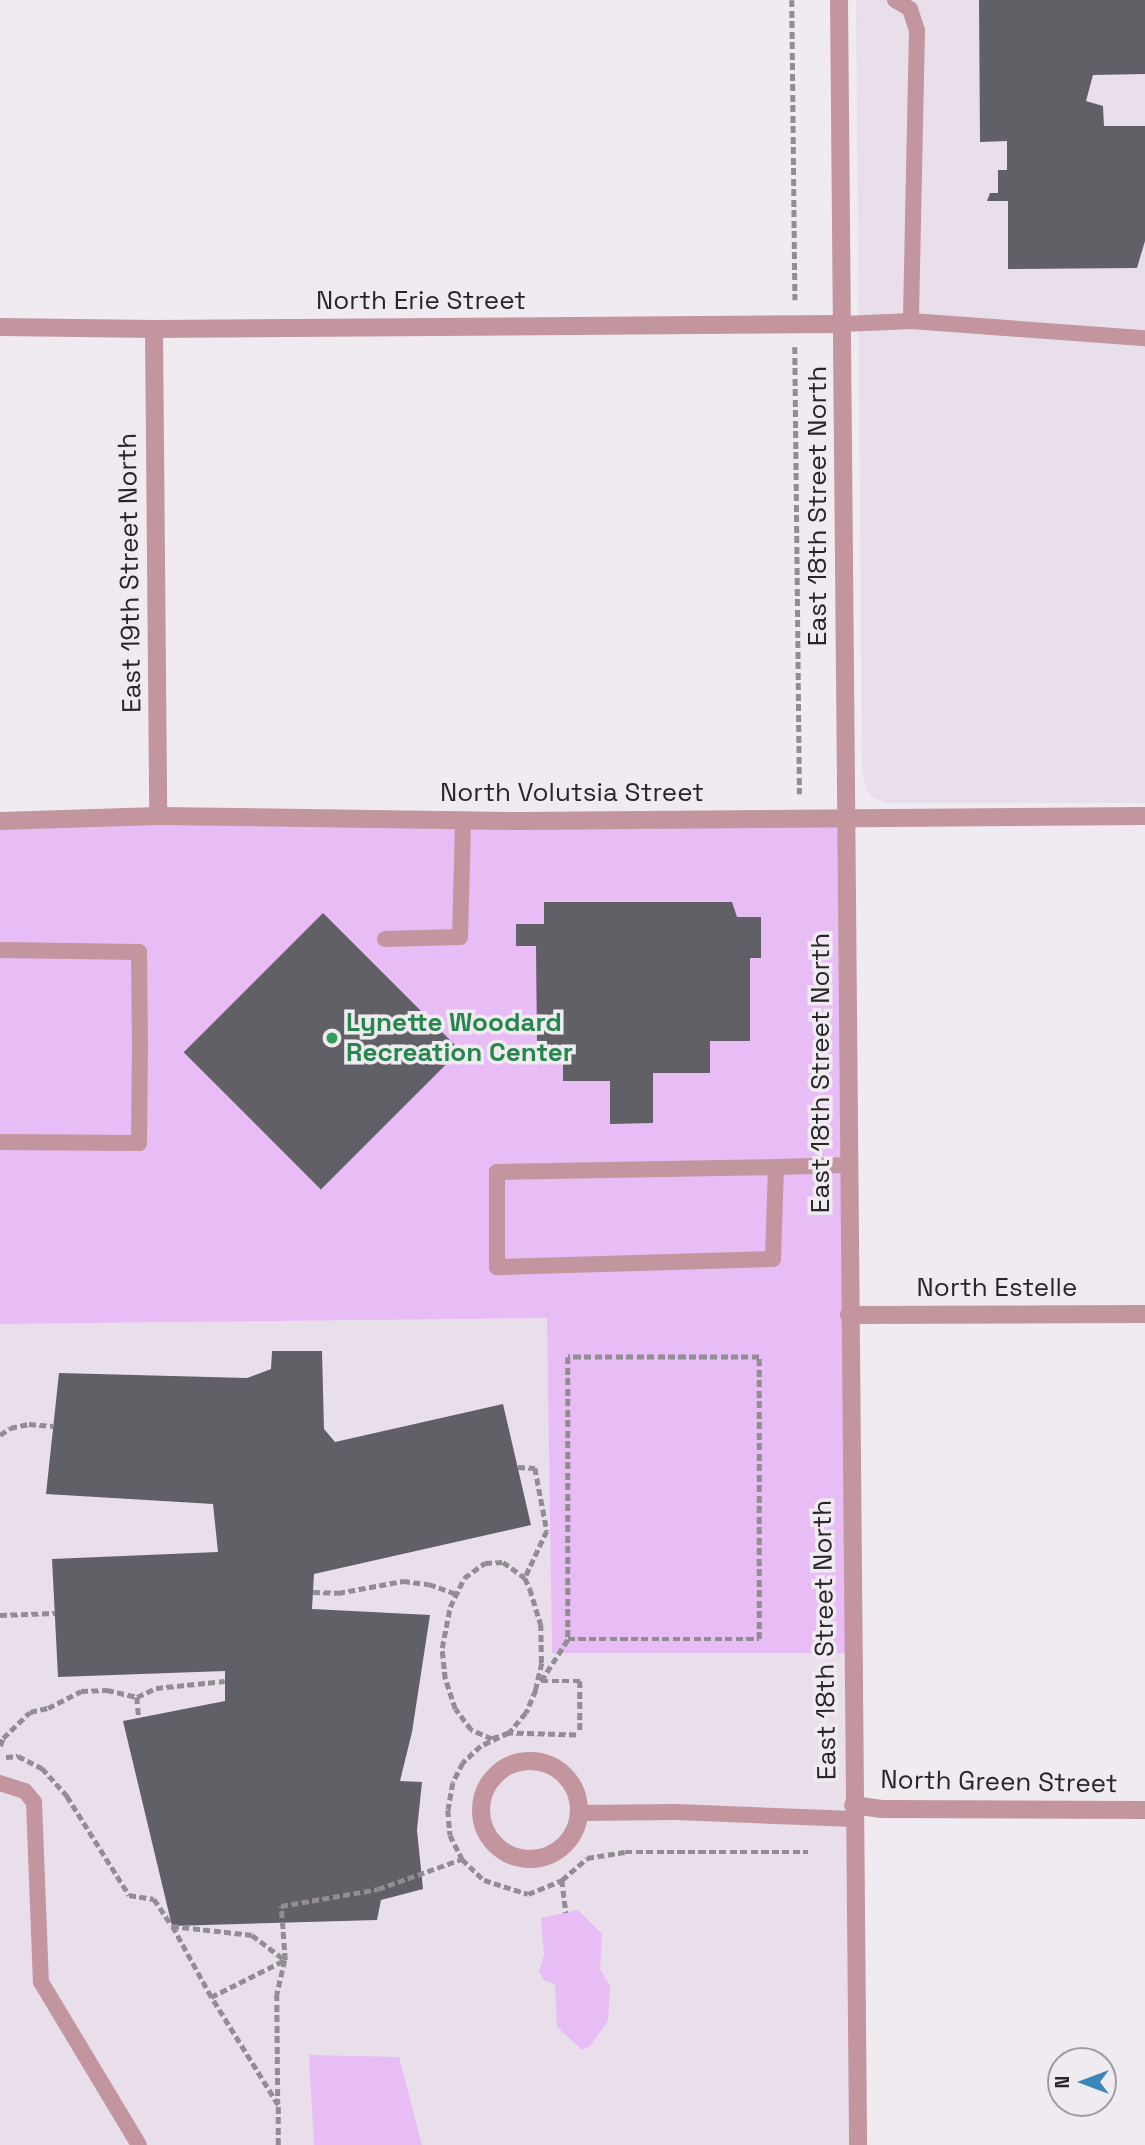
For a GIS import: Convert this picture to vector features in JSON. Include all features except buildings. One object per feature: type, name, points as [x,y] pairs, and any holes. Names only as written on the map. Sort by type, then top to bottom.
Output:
[{"type":"street","name":"East 18th Street North","points":[[839,0],[858,2145]]},
{"type":"street","name":"North Erie Street","points":[[0,327],[154,329],[843,324]]},
{"type":"street","name":"East 19th Street North","points":[[154,329],[158,816]]},
{"type":"street","name":"North Volutsia Street","points":[[0,821],[158,816],[463,821],[1145,816]]},
{"type":"street","name":"North Estelle","points":[[849,1315],[1145,1314]]},
{"type":"street","points":[[525,1760],[541,1761],[567,1776],[574,1787],[579,1813],[576,1829],[568,1843],[548,1856],[524,1859],[508,1855],[495,1846],[483,1825],[481,1801],[486,1786],[496,1773],[510,1764],[525,1760]]},
{"type":"street","name":"North Green Street","points":[[853,1812],[882,1809],[1145,1810]]},
{"type":"lane","points":[[895,0],[910,9],[917,30],[911,321]]},
{"type":"lane","points":[[843,324],[911,321],[1145,338]]},
{"type":"lane","points":[[386,939],[460,937],[463,821]]},
{"type":"lane","points":[[0,950],[139,952],[140,1045],[139,1143],[0,1142]]},
{"type":"lane","points":[[776,1167],[773,1259],[497,1267],[497,1172],[848,1165]]},
{"type":"lane","points":[[0,1783],[25,1791],[34,1802],[41,1982],[139,2145]]},
{"type":"lane","points":[[579,1813],[853,1812]]},
{"type":"path","points":[[792,0],[800,817]]},
{"type":"path","points":[[540,1681],[541,1624],[525,1578],[503,1562],[485,1563],[464,1578],[450,1607],[442,1648],[444,1669],[456,1709],[471,1730],[492,1739],[509,1733],[526,1713],[540,1681],[568,1639],[568,1357],[760,1357],[760,1639],[568,1639]]},
{"type":"path","points":[[0,1435],[10,1428],[29,1424],[53,1426]]},
{"type":"path","points":[[518,1467],[535,1468],[547,1531],[525,1578]]},
{"type":"path","points":[[313,1592],[348,1592],[402,1581],[429,1584],[457,1594]]},
{"type":"path","points":[[0,1615],[55,1613]]},
{"type":"path","points":[[0,1746],[3,1738],[30,1712],[48,1708],[82,1691],[107,1690],[137,1697],[156,1688],[225,1681]]},
{"type":"path","points":[[540,1681],[580,1681],[580,1731]]},
{"type":"path","points":[[137,1697],[139,1718]]},
{"type":"path","points":[[0,1758],[18,1756],[42,1768],[67,1796],[129,1895],[154,1899],[278,2105]]},
{"type":"path","points":[[278,2145],[277,1994],[285,1960],[281,1906],[378,1889],[461,1859]]},
{"type":"path","points":[[562,1880],[566,1913]]},
{"type":"path","points":[[172,1926],[252,1935],[285,1960]]},
{"type":"path","points":[[211,1997],[285,1960]]},
{"type":"shaded area","points":[[856,0],[1145,0],[1145,803],[886,803],[873,798],[866,790],[862,769]]},
{"type":"shaded area","points":[[846,817],[851,1653],[552,1653],[547,1318],[0,1324],[0,823]]},
{"type":"shaded area","points":[[547,1318],[552,1653],[851,1653],[858,2145],[0,2145],[0,1324]]},
{"type":"shaded area","points":[[578,1910],[602,1934],[600,1969],[610,1986],[608,2021],[589,2047],[582,2050],[557,2027],[555,1984],[544,1980],[539,1972],[544,1955],[541,1918]]},
{"type":"shaded area","points":[[309,2055],[399,2057],[422,2145],[314,2145]]},
{"type":"place","name":"Lynette Woodard Recreation Center","points":[[332,1038]]}]
